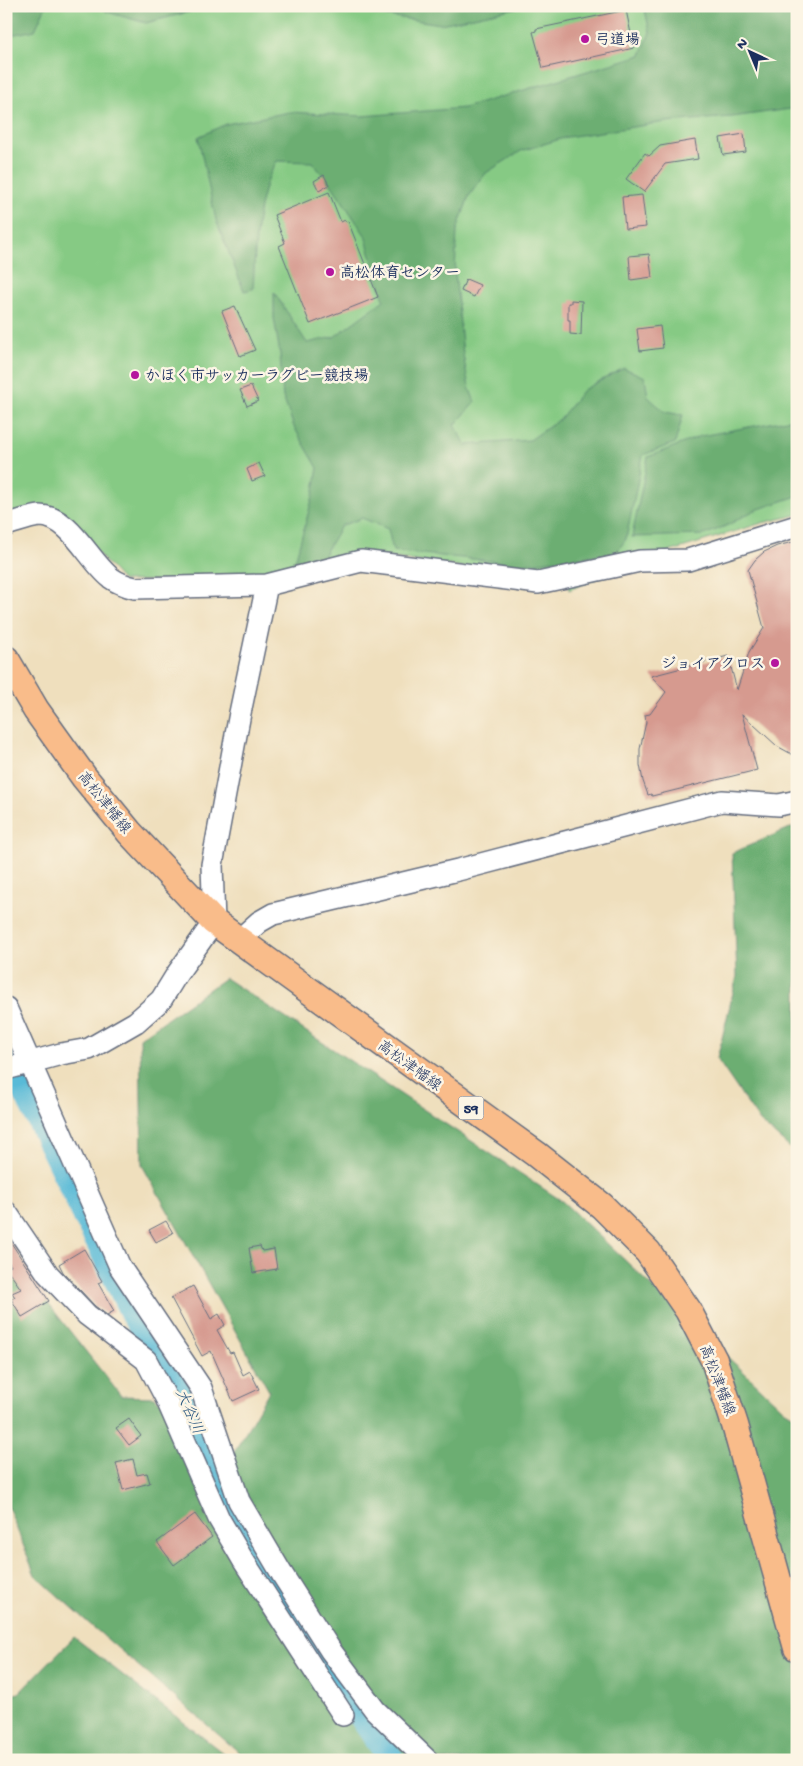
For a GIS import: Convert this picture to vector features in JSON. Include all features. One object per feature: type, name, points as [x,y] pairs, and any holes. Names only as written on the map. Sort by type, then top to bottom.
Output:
[{"type":"main road","name":"高松津幡線","points":[[6,659],[36,710],[84,777],[130,834],[214,922],[536,1154],[602,1206],[648,1252],[688,1310],[714,1360],[735,1425],[797,1648]]},
{"type":"street","points":[[6,525],[39,516],[50,517],[62,524],[109,577],[121,584],[135,588],[267,585],[361,560],[538,583],[640,561],[688,560],[797,526]]},
{"type":"street","points":[[7,1069],[89,1049],[136,1022],[161,1000],[214,922],[212,865],[240,713],[267,585]]},
{"type":"street","points":[[239,940],[259,922],[273,914],[458,870],[722,801],[779,806],[797,801]]},
{"type":"street","points":[[6,1008],[120,1267],[201,1388],[239,1500],[282,1574],[331,1651],[375,1710],[427,1760]]},
{"type":"street","points":[[6,1212],[48,1274],[87,1315],[146,1360],[166,1398],[219,1518],[243,1560],[343,1715]]},
{"type":"green space","points":[[6,6],[797,6],[797,515],[762,523],[640,561],[569,590],[565,569],[529,576],[362,554],[279,579],[123,581],[71,524],[6,520]]},
{"type":"green space","points":[[6,6],[46,6],[35,30],[6,36]]},
{"type":"green space","points":[[100,6],[212,6],[146,23],[107,12]]},
{"type":"green space","points":[[342,6],[525,6],[441,24],[374,14]]},
{"type":"green space","points":[[644,6],[797,6],[797,108],[732,117],[666,122],[567,137],[521,151],[486,173],[469,196],[457,230],[455,272],[463,354],[469,387],[475,402],[455,425],[466,445],[530,440],[560,419],[583,390],[624,368],[645,377],[648,397],[665,412],[683,415],[675,443],[643,455],[626,539],[616,553],[521,564],[393,551],[388,529],[362,518],[341,526],[319,563],[293,568],[313,496],[318,468],[294,427],[283,397],[280,354],[274,318],[274,292],[307,343],[334,337],[384,300],[365,235],[333,187],[312,162],[277,161],[269,176],[260,207],[253,289],[244,291],[216,220],[198,137],[226,124],[290,112],[362,116],[464,108],[641,55],[650,32]]},
{"type":"green space","points":[[797,418],[797,496],[753,511],[728,525],[704,535],[632,537],[648,457],[701,436]]},
{"type":"green space","points":[[797,825],[797,1154],[760,1122],[717,1059],[737,976],[732,853]]},
{"type":"green space","points":[[225,978],[562,1201],[784,1410],[797,1418],[797,1760],[248,1760],[35,1575],[6,1501],[6,1250],[121,1396],[154,1397],[233,1454],[269,1391],[142,1165],[140,1038]]},
{"type":"green space","points":[[74,1637],[232,1760],[6,1760],[6,1696],[19,1693]]},
{"type":"building","name":"弓道場","points":[[626,10],[634,48],[543,68],[533,32],[536,29]]},
{"type":"building","points":[[744,134],[746,152],[723,155],[720,138]]},
{"type":"building","points":[[695,140],[698,159],[665,164],[644,192],[626,179],[645,153],[649,156],[660,146]]},
{"type":"building","points":[[324,175],[329,185],[319,191],[314,181]]},
{"type":"building","name":"高松体育センター","points":[[329,192],[341,222],[348,221],[378,297],[310,324],[279,246],[285,243],[274,215]]},
{"type":"building","points":[[642,195],[646,227],[625,229],[622,197]]},
{"type":"building","points":[[649,254],[652,277],[631,280],[629,256]]},
{"type":"building","points":[[466,279],[480,285],[474,297],[461,291]]},
{"type":"building","points":[[571,300],[582,301],[581,335],[570,334],[568,303],[571,303]]},
{"type":"building","points":[[235,306],[255,350],[240,356],[222,311]]},
{"type":"building","points":[[660,326],[663,348],[640,351],[637,329]]},
{"type":"building","points":[[251,386],[258,401],[247,406],[240,390]]},
{"type":"building","points":[[259,463],[265,476],[252,481],[247,469]]},
{"type":"building","points":[[797,541],[797,757],[777,746],[742,714],[757,770],[652,796],[651,794],[648,795],[640,765],[640,749],[646,722],[645,715],[650,714],[666,692],[651,676],[728,656],[737,690],[749,652],[764,628],[748,570],[764,552],[777,546]]},
{"type":"building","points":[[166,1221],[173,1233],[156,1242],[149,1230]]},
{"type":"building","points":[[6,1235],[49,1301],[22,1317],[11,1299],[15,1297],[12,1293],[21,1289],[7,1269],[11,1266],[6,1258]]},
{"type":"building","points":[[260,1246],[262,1251],[274,1249],[277,1269],[253,1273],[249,1248]]},
{"type":"building","points":[[84,1249],[102,1281],[98,1283],[114,1311],[107,1315],[95,1306],[63,1272],[59,1264]]},
{"type":"building","points":[[193,1286],[211,1319],[219,1314],[225,1325],[217,1330],[230,1353],[233,1352],[243,1375],[250,1371],[259,1389],[233,1401],[211,1351],[202,1356],[171,1298]]},
{"type":"building","points":[[129,1419],[141,1436],[129,1445],[116,1428]]},
{"type":"building","points":[[133,1459],[137,1475],[147,1473],[150,1483],[123,1490],[116,1463]]},
{"type":"building","points":[[195,1514],[212,1537],[174,1565],[157,1542]]},
{"type":"waterway","name":"大谷川","points":[[6,1051],[134,1316],[174,1374],[195,1415],[219,1488],[278,1590],[334,1677],[392,1760]]},
{"type":"place","name":"弓道場","points":[[585,39]]},
{"type":"place","name":"高松体育センター","points":[[330,272]]},
{"type":"place","name":"かほく市サッカーラグビー競技場","points":[[135,375]]},
{"type":"place","name":"ジョイアクロス","points":[[775,663]]}]
